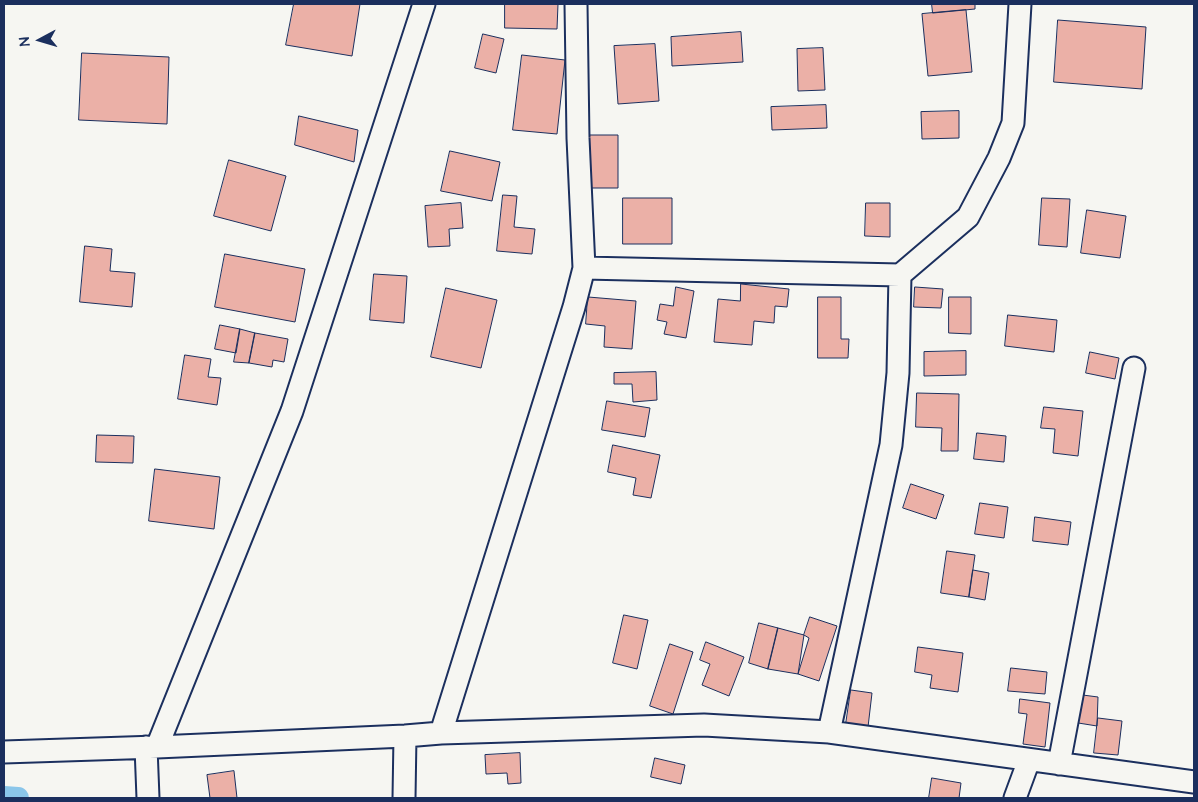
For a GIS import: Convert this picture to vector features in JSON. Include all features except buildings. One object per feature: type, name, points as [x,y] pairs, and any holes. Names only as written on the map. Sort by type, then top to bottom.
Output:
[{"type":"street","points":[[148,798],[152,747],[292,411],[424,4]]},
{"type":"street","points":[[441,732],[574,308],[584,268],[578,138],[576,4]]},
{"type":"street","points":[[584,268],[900,275],[968,217],[999,158],[1013,122],[1020,4]]},
{"type":"street","points":[[829,732],[891,445],[898,373],[900,275]]},
{"type":"street","points":[[1059,764],[1134,368]]},
{"type":"street","points":[[4,752],[405,736],[441,732],[704,726],[829,732],[1194,782]]},
{"type":"street","points":[[404,798],[405,736]]},
{"type":"street","points":[[1015,798],[1029,760]]},
{"type":"waterway","points":[[4,797],[18,798]]}]
